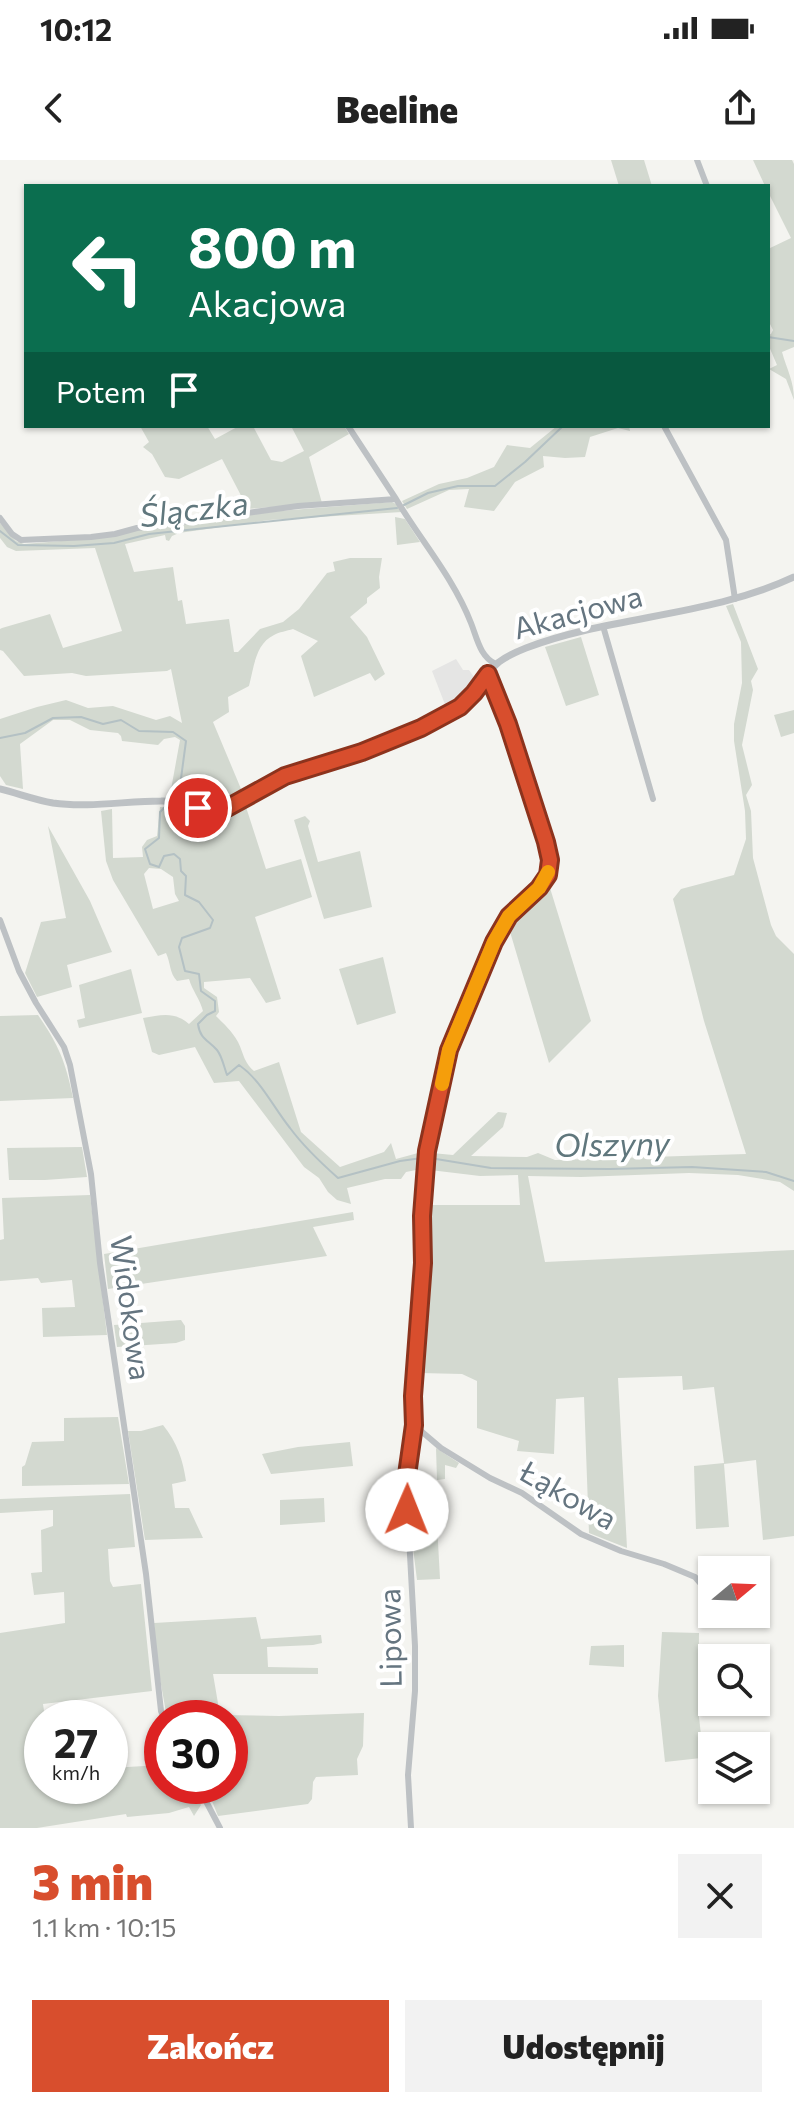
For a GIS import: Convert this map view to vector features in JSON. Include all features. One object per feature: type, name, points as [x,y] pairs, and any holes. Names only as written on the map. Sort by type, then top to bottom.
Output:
[{"type":"street","points":[[697,160],[706,184]]},
{"type":"street","points":[[349,428],[457,589],[480,647],[488,661],[496,664]]},
{"type":"street","points":[[665,428],[726,540],[735,599]]},
{"type":"street","points":[[0,518],[21,540],[40,540],[115,534],[137,528],[298,506],[396,499]]},
{"type":"street","name":"Akacjowa","points":[[0,789],[69,805],[162,801],[214,810],[227,808],[285,776],[375,747],[445,715],[469,699],[496,664],[513,653],[544,641],[603,626],[735,599],[794,577]]},
{"type":"street","points":[[603,626],[653,799]]},
{"type":"street","name":"Lipowa","points":[[411,1828],[408,1775],[415,1691],[415,1646],[406,1482],[414,1425],[425,1165],[449,1050],[494,942],[509,916],[539,888],[548,875],[550,860],[508,724],[488,674]]},
{"type":"street","name":"Widokowa","points":[[0,920],[19,971],[64,1047],[70,1065],[91,1174],[100,1263],[146,1574],[160,1700]]},
{"type":"street","name":"Łąkowa","points":[[414,1425],[441,1448],[490,1478],[522,1493],[581,1534],[664,1564],[698,1580]]},
{"type":"street","points":[[207,1804],[220,1828]]},
{"type":"shaded area","points":[[611,160],[644,160],[651,184],[618,184]]},
{"type":"shaded area","points":[[753,160],[792,160],[794,347],[782,352],[792,381],[794,400],[786,379],[770,370],[777,365],[770,349],[773,330],[770,324],[770,248],[791,238],[770,196],[770,184],[764,184]]},
{"type":"shaded area","points":[[141,428],[208,428],[215,439],[235,428],[254,428],[271,460],[282,462],[304,451],[292,428],[345,428],[349,434],[309,457],[322,503],[248,509],[222,459],[179,479],[165,477],[152,454],[143,447],[149,442]]},
{"type":"shaded area","points":[[555,428],[618,428],[590,437],[585,457],[543,456],[544,467],[515,482],[494,511],[464,507],[469,489],[449,490],[407,509],[402,501],[439,484],[467,478],[494,467],[507,445],[530,448]]},
{"type":"shaded area","points":[[392,502],[402,512],[269,520],[179,533],[169,541],[165,535],[125,544],[134,572],[173,567],[178,601],[182,600],[186,624],[229,619],[234,652],[238,652],[260,629],[283,622],[299,609],[327,573],[335,571],[333,562],[350,558],[382,558],[380,588],[350,617],[367,637],[385,674],[375,681],[370,673],[314,697],[301,656],[318,641],[293,629],[281,632],[263,644],[249,686],[228,697],[229,712],[213,722],[244,796],[217,806],[170,795],[180,740],[175,737],[164,739],[158,745],[122,741],[118,733],[90,730],[70,720],[53,720],[20,744],[23,789],[6,785],[0,776],[0,719],[66,700],[88,708],[113,706],[156,720],[170,716],[182,723],[171,669],[86,676],[72,673],[24,676],[0,650],[0,629],[50,614],[63,648],[122,631],[95,548],[16,551],[7,547],[0,538],[0,523],[16,541],[24,544],[98,538],[279,511]]},
{"type":"shaded area","points":[[395,517],[405,519],[420,542],[397,545]]},
{"type":"shaded area","points":[[733,604],[758,669],[751,681],[753,690],[742,745],[752,785],[746,795],[751,811],[753,858],[771,925],[776,936],[794,954],[794,1191],[780,1182],[738,1175],[528,1176],[545,1262],[794,1250],[794,1536],[763,1540],[756,1460],[724,1464],[729,1527],[696,1529],[694,1466],[724,1463],[714,1387],[683,1390],[682,1376],[618,1378],[627,1548],[589,1533],[584,1397],[556,1399],[554,1454],[517,1451],[519,1441],[477,1428],[477,1381],[462,1374],[420,1373],[430,1205],[520,1205],[518,1175],[480,1176],[430,1170],[432,1153],[453,1155],[498,1112],[507,1113],[503,1127],[471,1156],[527,1157],[538,1153],[555,1160],[746,1154],[704,1021],[673,899],[681,889],[734,875],[746,839],[745,811],[734,741],[742,683],[741,642],[726,606]]},
{"type":"shaded area","points":[[581,637],[599,695],[566,706],[545,647]]},
{"type":"shaded area","points":[[456,659],[463,670],[469,670],[476,680],[466,697],[446,707],[432,671]]},
{"type":"shaded area","points":[[794,710],[794,733],[781,737],[774,715]]},
{"type":"shaded area","points":[[160,807],[206,815],[246,807],[266,869],[301,859],[312,897],[255,917],[281,999],[266,1003],[250,978],[204,982],[204,988],[217,997],[219,1012],[216,1016],[233,1034],[254,1071],[279,1062],[301,1132],[340,1167],[384,1152],[391,1143],[396,1159],[424,1149],[421,1169],[406,1172],[401,1179],[385,1179],[347,1188],[351,1204],[337,1200],[319,1178],[304,1167],[239,1081],[214,1083],[195,1047],[159,1055],[152,1052],[143,1018],[173,1016],[189,1024],[203,1011],[189,979],[177,981],[174,978],[166,953],[158,956],[113,880],[106,861],[101,811],[112,809],[113,858],[143,857],[142,847],[147,840],[157,836]],"holes":[[[149,868],[161,869],[173,877],[179,901],[153,909],[144,874]]]},
{"type":"shaded area","points":[[305,816],[310,821],[308,826],[318,862],[360,851],[372,907],[324,919],[294,820]]},
{"type":"shaded area","points":[[48,826],[90,901],[112,952],[67,965],[72,987],[37,997],[25,973],[41,922],[66,918]]},
{"type":"shaded area","points":[[550,888],[591,1021],[549,1063],[508,925],[515,915]]},
{"type":"shaded area","points":[[383,957],[396,1013],[357,1025],[339,969]]},
{"type":"shaded area","points":[[131,969],[142,1013],[79,1028],[77,1020],[85,1018],[79,985]]},
{"type":"shaded area","points":[[38,1015],[60,1054],[73,1098],[0,1101],[0,1016]]},
{"type":"shaded area","points":[[82,1147],[87,1177],[9,1180],[7,1148]]},
{"type":"shaded area","points":[[90,1195],[107,1335],[43,1337],[42,1308],[75,1307],[72,1280],[41,1283],[38,1278],[0,1281],[0,1240],[4,1239],[2,1198]]},
{"type":"shaded area","points":[[353,1212],[354,1220],[313,1227],[327,1256],[108,1289],[104,1254]]},
{"type":"shaded area","points":[[181,1320],[185,1326],[185,1340],[117,1347],[114,1325]]},
{"type":"shaded area","points":[[118,1417],[129,1484],[22,1486],[22,1467],[32,1442],[64,1441],[64,1418]]},
{"type":"shaded area","points":[[163,1425],[179,1452],[186,1481],[172,1484],[175,1508],[189,1508],[203,1538],[145,1540],[128,1431]]},
{"type":"shaded area","points":[[350,1442],[353,1466],[271,1474],[262,1454],[298,1447]]},
{"type":"shaded area","points":[[436,1448],[459,1463],[456,1468],[445,1465],[445,1479],[437,1480]]},
{"type":"shaded area","points":[[130,1494],[135,1547],[108,1549],[110,1581],[113,1587],[141,1584],[152,1691],[77,1700],[24,1700],[24,1804],[128,1804],[128,1767],[144,1766],[144,1804],[200,1804],[194,1816],[189,1807],[169,1813],[127,1817],[126,1814],[37,1828],[0,1828],[0,1633],[65,1623],[64,1592],[34,1595],[31,1573],[42,1572],[41,1530],[53,1526],[53,1510],[0,1513],[0,1499]]},
{"type":"shaded area","points":[[324,1498],[325,1522],[280,1525],[280,1500]]},
{"type":"shaded area","points":[[410,1524],[437,1524],[440,1579],[417,1580]]},
{"type":"shaded area","points":[[256,1617],[261,1639],[321,1635],[322,1643],[313,1645],[267,1647],[268,1667],[318,1668],[318,1674],[213,1674],[217,1700],[164,1700],[154,1623]]},
{"type":"shaded area","points":[[662,1632],[699,1633],[701,1732],[698,1732],[698,1758],[665,1762],[658,1696]]},
{"type":"shaded area","points":[[624,1645],[624,1667],[589,1665],[591,1646]]},
{"type":"shaded area","points":[[364,1713],[363,1746],[357,1759],[358,1775],[316,1777],[312,1799],[308,1804],[218,1816],[213,1804],[248,1804],[248,1715]]},
{"type":"waterway","name":"Ślączka","points":[[770,337],[794,341]]},
{"type":"waterway","name":"Ślączka","points":[[404,505],[428,493],[458,486],[495,486],[561,428]]},
{"type":"waterway","name":"Ślączka","points":[[0,531],[18,545],[74,546],[114,543],[149,534],[397,508]]},
{"type":"waterway","name":"Olszyny","points":[[0,738],[25,733],[53,718],[81,717],[103,724],[121,720],[139,731],[173,732],[186,741],[180,786],[172,799]]},
{"type":"waterway","name":"Olszyny","points":[[168,804],[160,812],[159,838],[145,849],[150,864],[159,867],[164,856],[174,854],[180,859],[181,871],[186,876],[185,895],[199,902],[213,920],[210,928],[182,938],[179,947],[185,971],[199,974],[201,991],[215,1001],[215,1011],[198,1024],[203,1036],[219,1052],[227,1075],[239,1065],[247,1071],[301,1142],[338,1178],[422,1158]]},
{"type":"waterway","name":"Olszyny","points":[[430,1158],[491,1168],[692,1167],[766,1172],[794,1181]]},
{"type":"slow traffic","points":[[442,1084],[449,1050],[494,942],[509,916],[539,888],[548,872]]},
{"type":"route","points":[[198,808],[227,808],[285,776],[362,752],[421,728],[460,707],[488,674],[508,724],[546,842],[550,860],[548,875],[539,888],[509,916],[494,942],[449,1050],[427,1151],[414,1425],[406,1482],[407,1510]]}]
